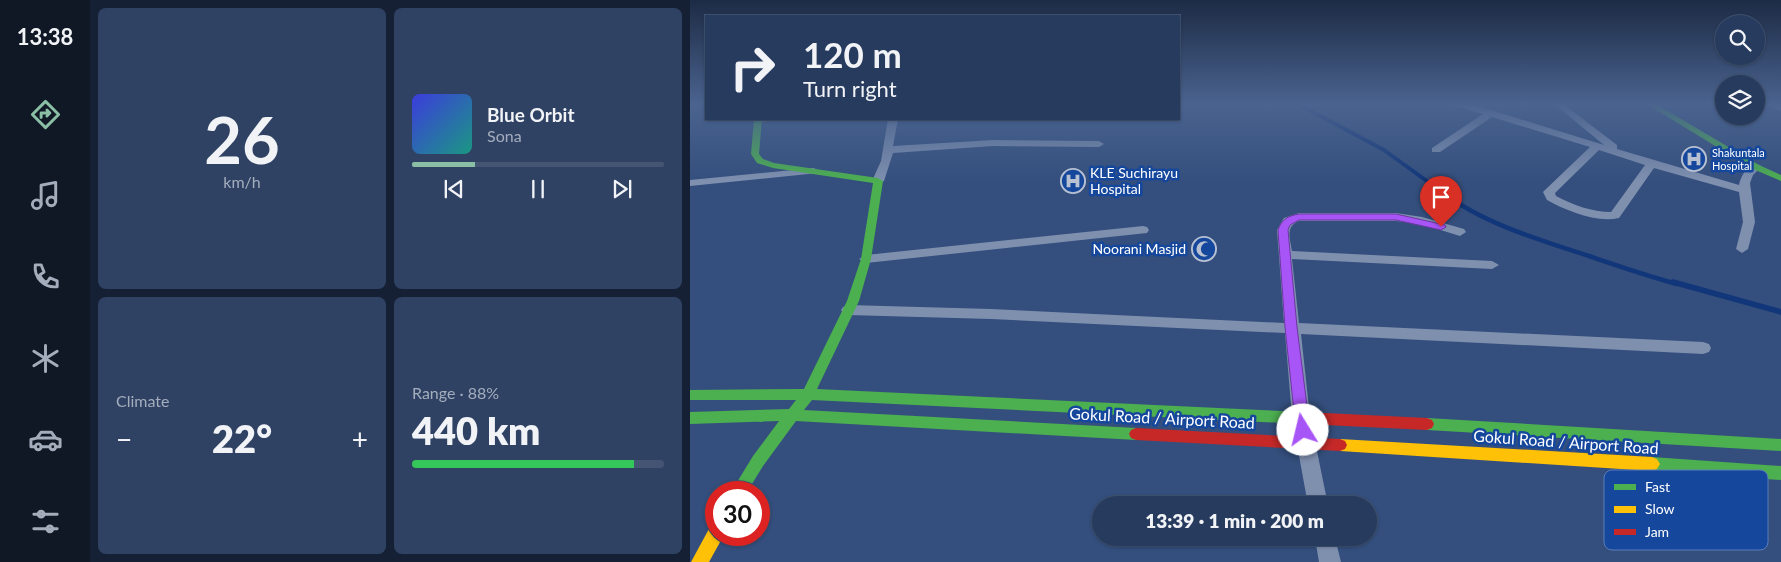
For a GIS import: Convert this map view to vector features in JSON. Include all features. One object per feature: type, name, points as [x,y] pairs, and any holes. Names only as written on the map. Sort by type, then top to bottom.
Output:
[{"type":"main road","points":[[746,481],[758,461],[808,394],[853,301],[866,259],[878,181],[773,165],[756,158],[759,129]]},
{"type":"main road","points":[[1693,129],[1756,167],[1778,175]]},
{"type":"main road","name":"Gokul Road / Airport Road","points":[[690,395],[808,394],[1300,417],[1781,445]]},
{"type":"main road","name":"Gokul Road / Airport Road","points":[[690,418],[792,415],[1508,454],[1738,470]]},
{"type":"main road","name":"Gokul Road / Airport Road","points":[[1768,472],[1781,473]]},
{"type":"main road","points":[[700,562],[709,546]]},
{"type":"street","points":[[878,181],[891,129]]},
{"type":"street","points":[[1436,150],[1467,129]]},
{"type":"street","points":[[1543,129],[1651,164],[1744,190]]},
{"type":"street","points":[[1590,129],[1621,154]]},
{"type":"street","points":[[887,150],[972,143],[1052,141],[1098,144]]},
{"type":"street","points":[[1597,146],[1549,192],[1551,198],[1600,215],[1615,214],[1651,164]]},
{"type":"street","points":[[1742,249],[1749,222],[1744,180],[1748,173],[1756,167]]},
{"type":"street","points":[[690,183],[815,171]]},
{"type":"street","points":[[1316,496],[1300,417],[1283,230],[1285,224],[1290,219],[1299,217],[1396,217],[1422,221],[1460,232]]},
{"type":"street","points":[[866,259],[1144,230]]},
{"type":"street","points":[[1285,255],[1492,265]]},
{"type":"street","points":[[848,310],[1291,327],[1703,348]]},
{"type":"street","points":[[1327,546],[1330,562]]},
{"type":"waterway","points":[[1345,129],[1384,150],[1431,184]]},
{"type":"waterway","points":[[1430,183],[1466,208],[1505,227],[1633,271],[1677,284]]},
{"type":"waterway","points":[[1673,282],[1781,312]]},
{"type":"traffic: fast","points":[[746,481],[758,461],[808,394],[853,301],[866,259],[878,181],[773,165],[760,161],[755,154],[757,129]]},
{"type":"traffic: fast","points":[[1693,129],[1756,167],[1781,178]]},
{"type":"traffic: fast","points":[[690,395],[808,394],[1304,418]]},
{"type":"traffic: fast","points":[[690,418],[792,415],[1136,434]]},
{"type":"traffic: fast","points":[[1427,424],[1781,445]]},
{"type":"traffic: fast","points":[[1652,464],[1738,470]]},
{"type":"traffic: fast","points":[[1768,472],[1781,473]]},
{"type":"traffic: slow","points":[[1340,445],[1652,464]]},
{"type":"traffic: slow","points":[[700,562],[709,546]]},
{"type":"traffic: jam","points":[[1304,418],[1427,424]]},
{"type":"traffic: jam","points":[[1136,434],[1340,445]]},
{"type":"place","name":"Shakuntala Hospital","points":[[1694,159]]},
{"type":"place","name":"KLE Suchirayu Hospital","points":[[1073,181]]},
{"type":"place","name":"Noorani Masjid","points":[[1204,249]]},
{"type":"route","points":[[1303,430],[1291,327],[1283,230],[1285,224],[1290,219],[1299,217],[1396,217],[1422,221],[1441,227]]}]
